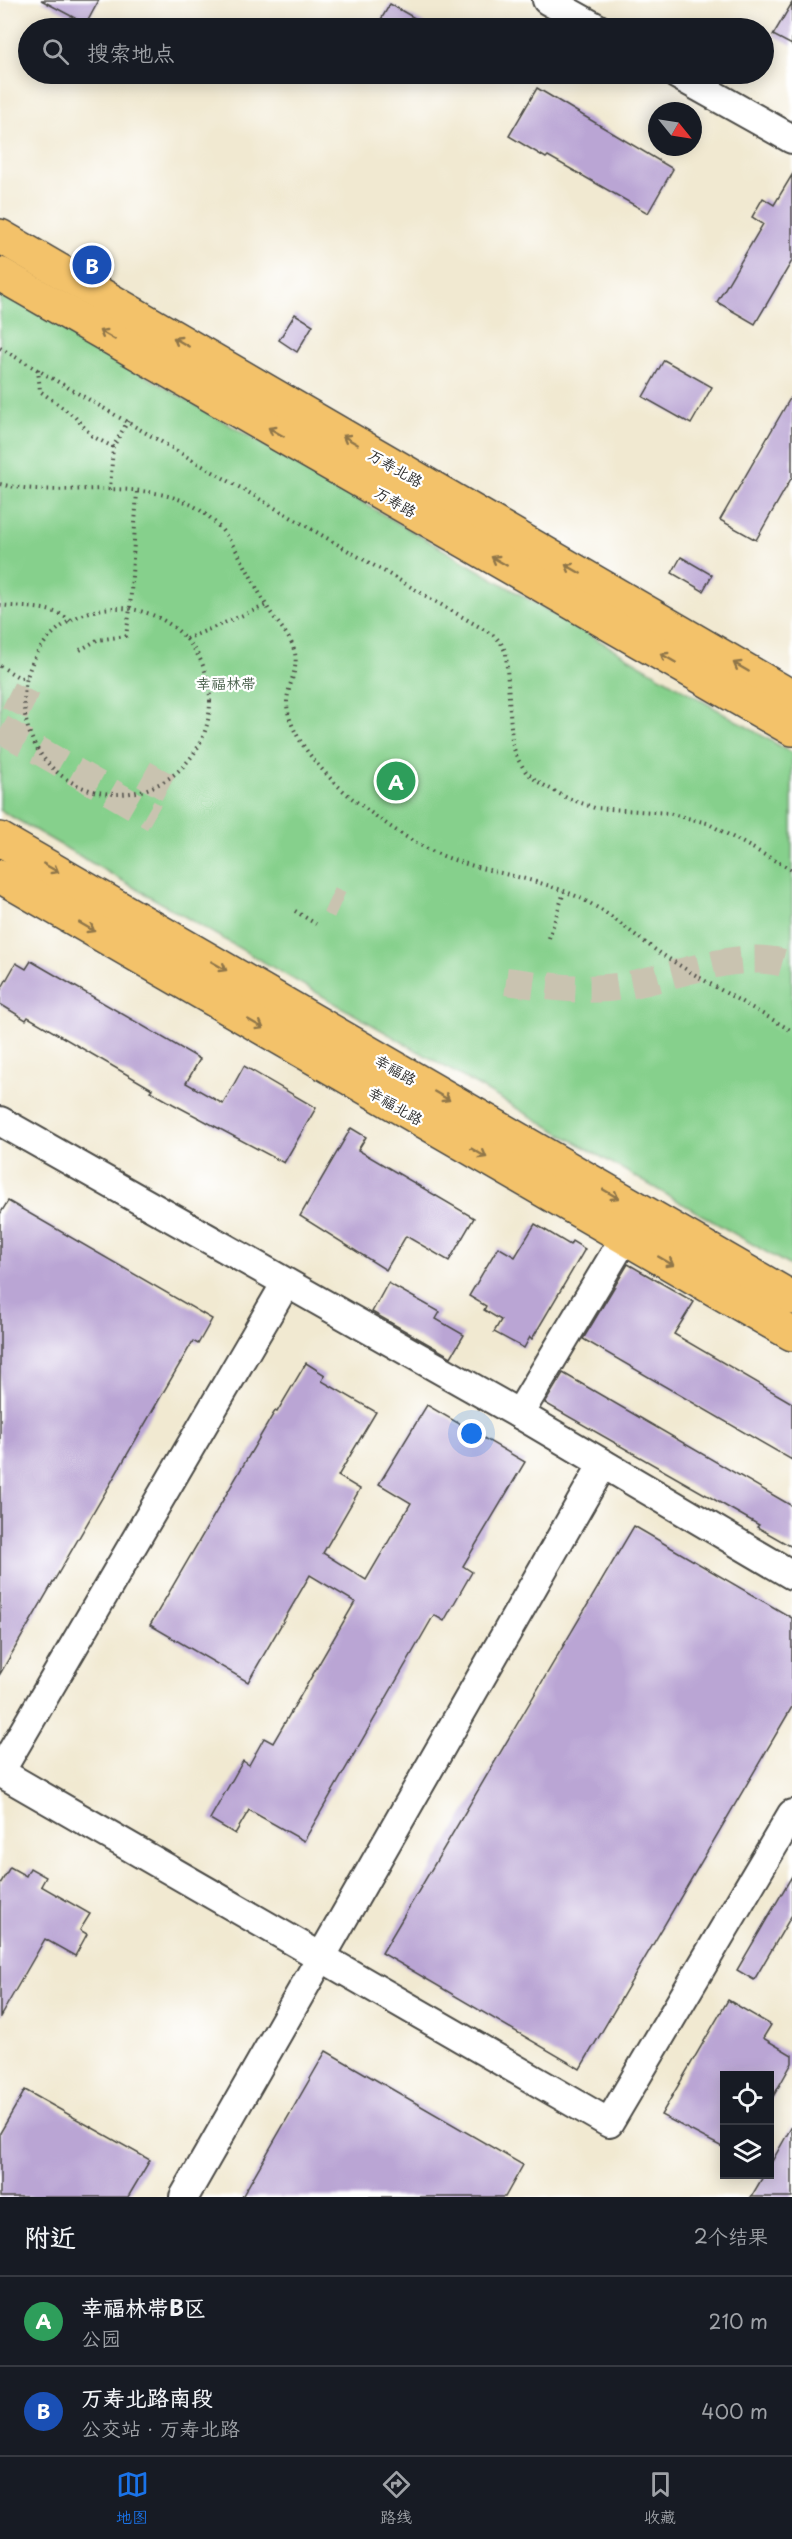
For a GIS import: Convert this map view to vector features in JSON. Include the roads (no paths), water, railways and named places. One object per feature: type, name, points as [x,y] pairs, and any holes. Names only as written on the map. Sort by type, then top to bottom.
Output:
[{"type":"main road","name":"万寿北路","points":[[0,236],[792,697]]},
{"type":"main road","name":"万寿路","points":[[0,273],[792,729]]},
{"type":"main road","name":"幸福路","points":[[0,839],[792,1298]]},
{"type":"main road","name":"幸福北路","points":[[0,876],[792,1334]]},
{"type":"street","points":[[547,0],[579,18]]},
{"type":"street","points":[[694,84],[792,139]]},
{"type":"street","points":[[0,1121],[519,1414],[792,1575]]},
{"type":"street","points":[[519,1414],[625,1237]]},
{"type":"street","points":[[286,1282],[0,1772],[609,2123],[792,1814]]},
{"type":"street","points":[[184,2197],[603,1464]]},
{"type":"tunnel","points":[[8,695],[41,711]]},
{"type":"tunnel","points":[[1,729],[154,817]]},
{"type":"tunnel","points":[[144,774],[178,793]]},
{"type":"tunnel","points":[[329,900],[340,905]]},
{"type":"tunnel","points":[[506,981],[594,989],[629,985],[725,962],[771,960],[792,966]]},
{"type":"place","name":"万寿北路南段","points":[[92,265]]},
{"type":"place","name":"幸福林带B区","points":[[396,781]]},
{"type":"park label","name":"幸福林带","points":[[226,682]]}]
